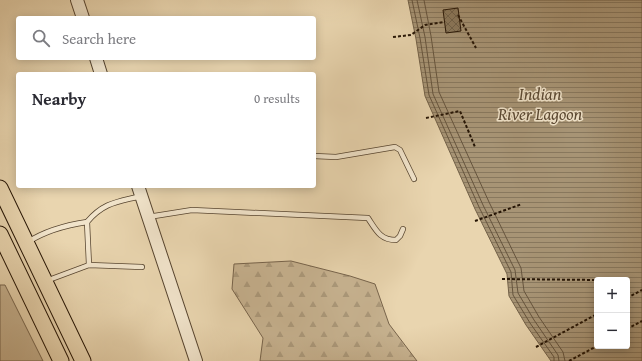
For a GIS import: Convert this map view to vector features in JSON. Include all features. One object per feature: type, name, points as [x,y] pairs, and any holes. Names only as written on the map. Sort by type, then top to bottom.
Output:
[{"type":"main road","points":[[0,188],[83,361]]},
{"type":"main road","points":[[0,234],[61,361]]},
{"type":"street","points":[[77,0],[82,16]]},
{"type":"street","points":[[97,60],[100,72]]},
{"type":"street","points":[[140,191],[196,361]]},
{"type":"lane","points":[[316,156],[336,157],[395,147],[400,150],[414,179]]},
{"type":"lane","points":[[26,243],[36,237],[71,225],[87,222],[95,212],[106,205],[140,191]]},
{"type":"lane","points":[[148,217],[192,210],[368,218],[380,235],[387,240],[396,240],[400,236],[403,229]]},
{"type":"lane","points":[[87,222],[89,265]]},
{"type":"lane","points":[[45,282],[89,265],[142,267]]},
{"type":"path","points":[[458,15],[476,48]]},
{"type":"path","points":[[393,37],[411,35],[425,25],[444,22]]},
{"type":"path","points":[[426,118],[460,111],[476,146]]},
{"type":"path","points":[[475,221],[522,204]]},
{"type":"path","points":[[502,279],[594,280]]},
{"type":"path","points":[[630,296],[642,290]]},
{"type":"path","points":[[536,347],[594,316]]},
{"type":"path","points":[[630,327],[642,321]]},
{"type":"path","points":[[569,361],[594,348]]},
{"type":"green space","points":[[291,261],[375,284],[389,324],[417,361],[260,361],[263,338],[232,289],[234,264]]},
{"type":"green space","points":[[0,285],[5,285],[43,361],[0,361]]},
{"type":"water","name":"Indian River Lagoon","points":[[408,0],[642,0],[642,361],[551,361],[526,325],[509,296],[507,274],[475,209],[425,96]]},
{"type":"building","points":[[458,8],[461,31],[446,33],[443,10]]}]
